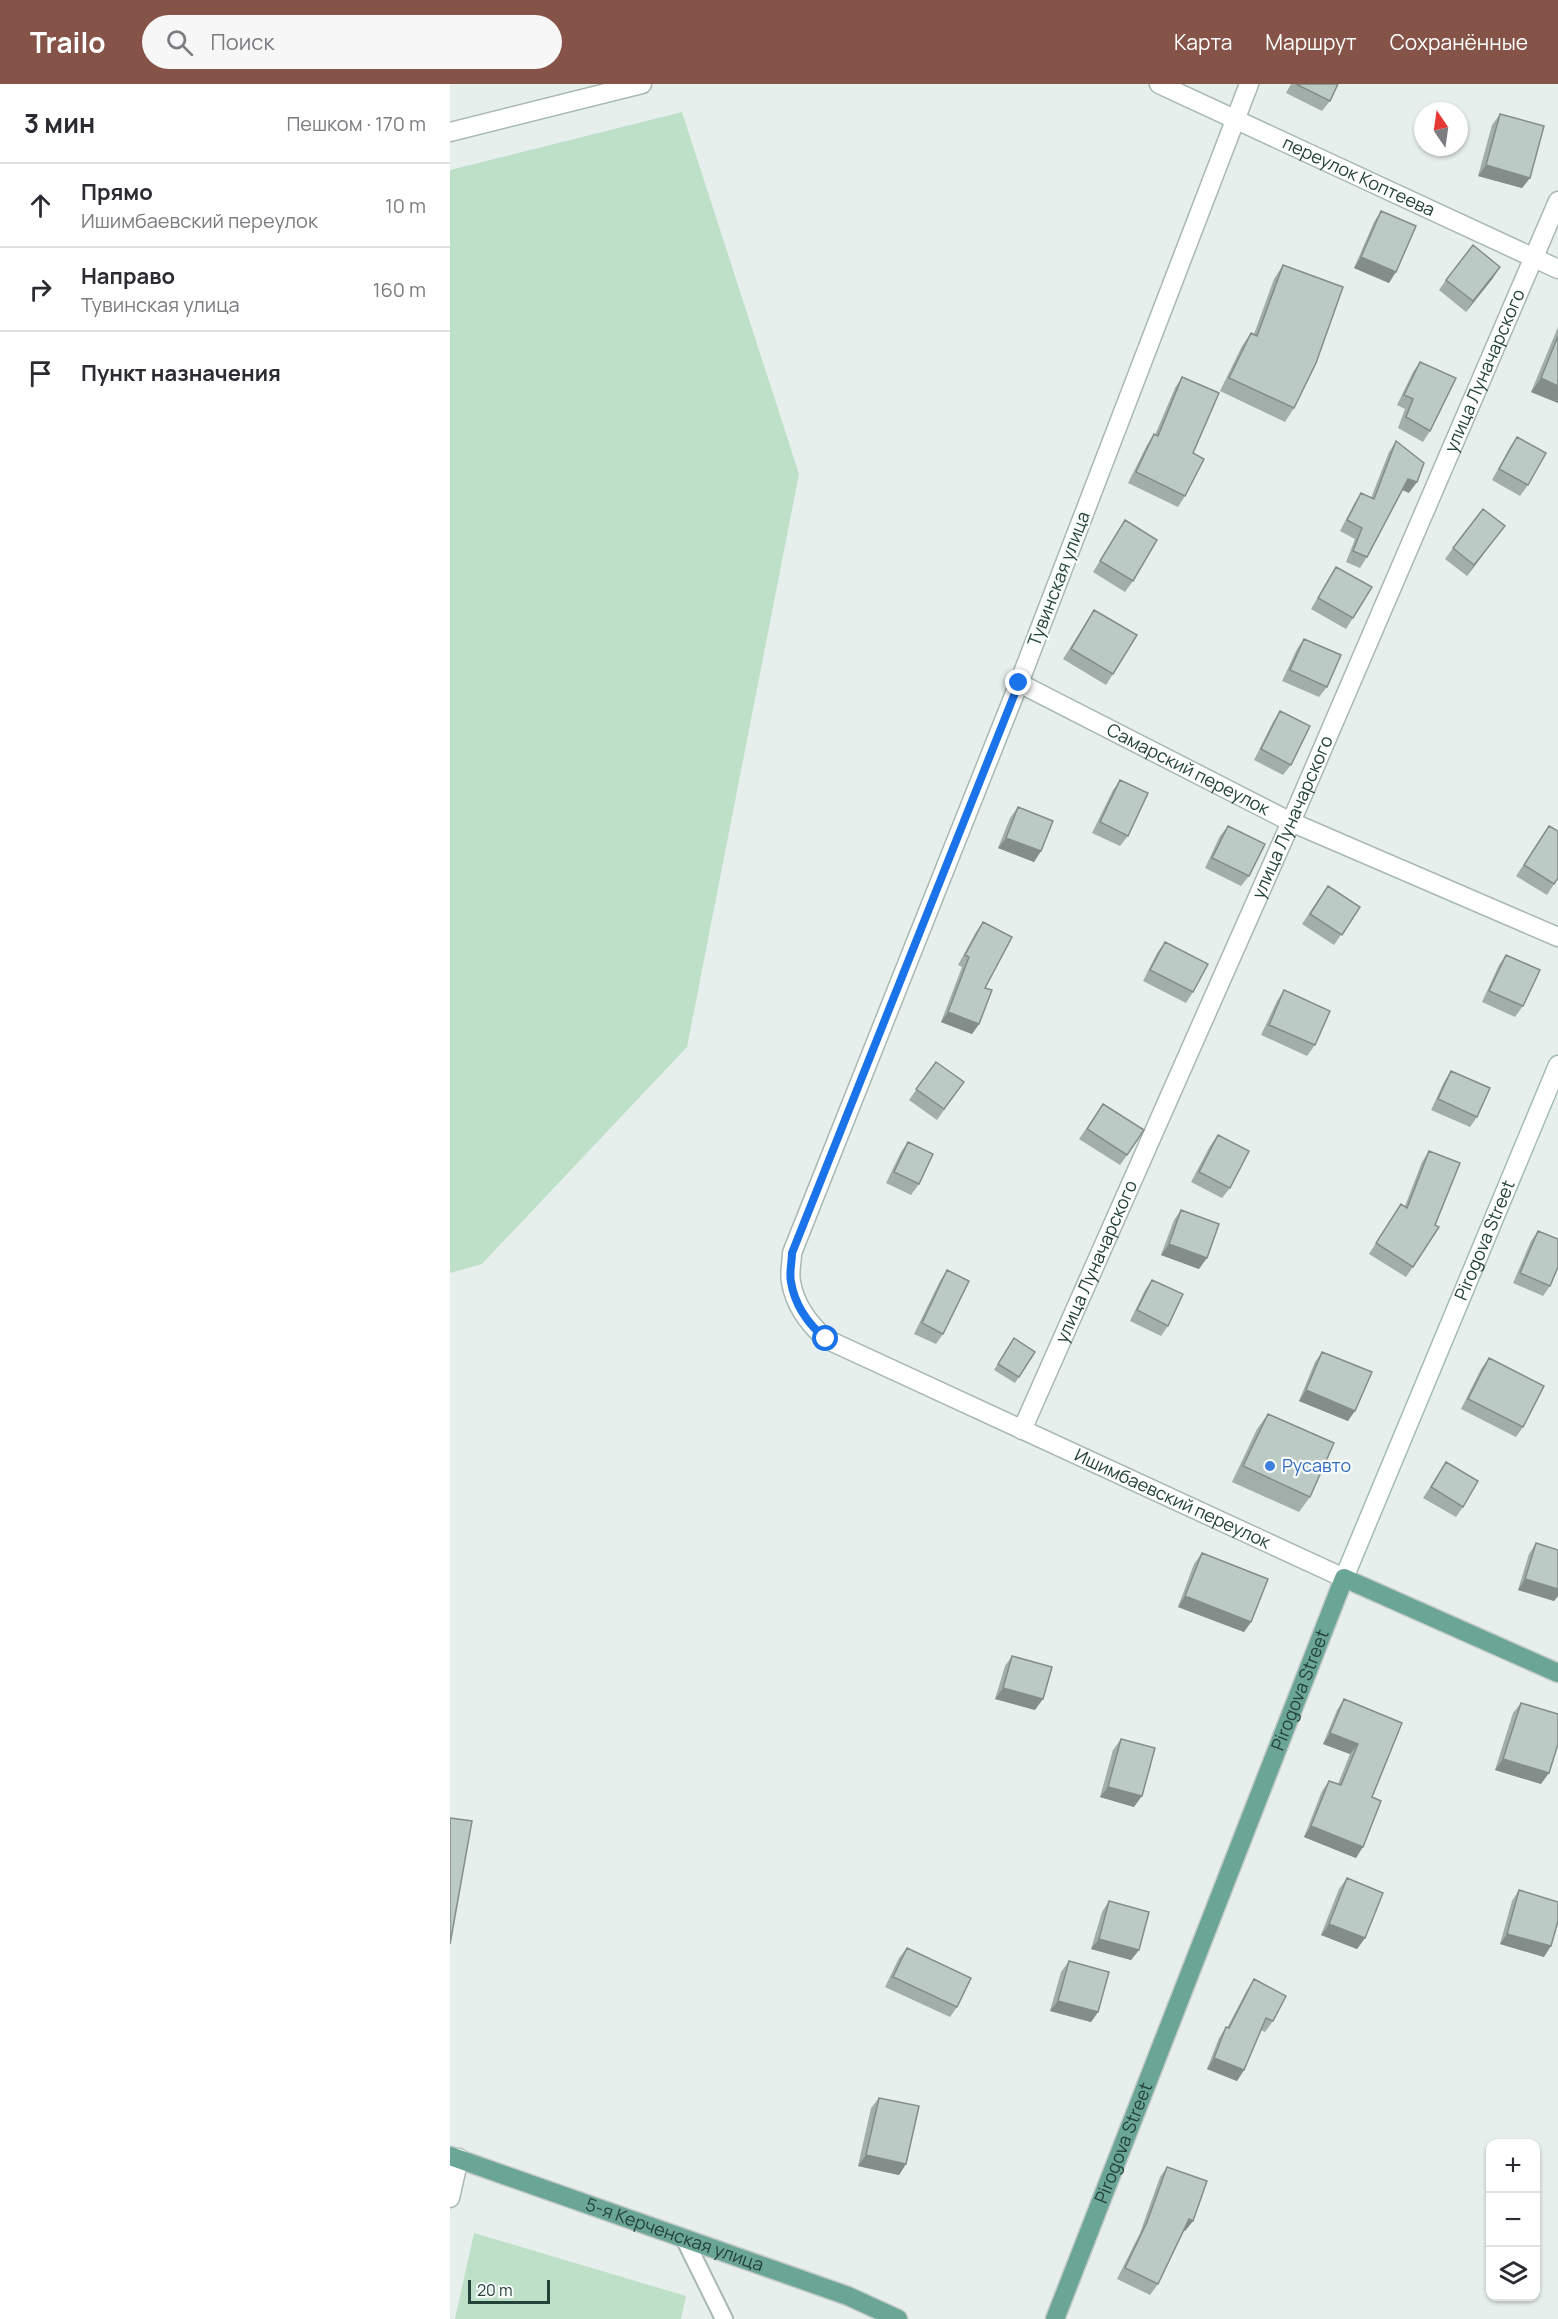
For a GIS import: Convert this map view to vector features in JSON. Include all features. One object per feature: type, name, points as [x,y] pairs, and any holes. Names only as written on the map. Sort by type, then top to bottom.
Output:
[{"type":"main road","name":"Ишимбаевский переулок","points":[[1344,1578],[1558,1673]]},
{"type":"main road","name":"Pirogova Street","points":[[1055,2319],[1344,1578]]},
{"type":"main road","name":"5-я Керченская улица","points":[[454,2157],[848,2296],[898,2319]]},
{"type":"street","points":[[450,132],[642,84]]},
{"type":"street","name":"переулок Коптеева","points":[[1159,84],[1558,269]]},
{"type":"street","name":"Тувинская улица","points":[[800,1308],[790,1281],[792,1253],[1019,683],[1249,84]]},
{"type":"street","name":"улица Луначарского","points":[[1022,1430],[1291,822],[1558,201]]},
{"type":"street","name":"Самарский переулок","points":[[1019,683],[1291,822],[1558,937]]},
{"type":"street","name":"Pirogova Street","points":[[1344,1578],[1558,1065]]},
{"type":"street","name":"Ишимбаевский переулок","points":[[800,1308],[811,1326],[826,1339],[1344,1578]]},
{"type":"street","points":[[450,2198],[454,2157]]},
{"type":"lane","points":[[684,2238],[724,2319]]},
{"type":"green space","points":[[682,112],[799,474],[687,1047],[482,1264],[450,1273],[450,170]]},
{"type":"green space","points":[[474,2233],[686,2296],[681,2319],[455,2319]]},
{"type":"building","points":[[1296,84],[1338,84],[1330,101]]},
{"type":"building","points":[[1500,114],[1544,126],[1530,178],[1486,165]]},
{"type":"building","points":[[1381,211],[1416,226],[1396,272],[1361,257]]},
{"type":"building","points":[[1473,245],[1500,267],[1473,301],[1446,280]]},
{"type":"building","points":[[1283,265],[1343,287],[1316,363],[1294,408],[1229,378],[1251,333],[1257,336]]},
{"type":"building","points":[[1558,336],[1558,386],[1541,378]]},
{"type":"building","points":[[1420,362],[1456,378],[1430,431],[1406,417],[1413,399],[1404,395]]},
{"type":"building","points":[[1182,377],[1219,393],[1193,453],[1204,459],[1185,496],[1136,472],[1154,434],[1158,436]]},
{"type":"building","points":[[1517,437],[1546,453],[1528,485],[1499,469]]},
{"type":"building","points":[[1396,441],[1424,463],[1417,482],[1408,479],[1367,557],[1353,551],[1362,528],[1347,520],[1361,493],[1374,499]]},
{"type":"building","points":[[1483,509],[1505,526],[1474,565],[1453,548]]},
{"type":"building","points":[[1125,520],[1157,540],[1133,581],[1100,561]]},
{"type":"building","points":[[1336,567],[1372,587],[1353,618],[1318,598]]},
{"type":"building","points":[[1094,610],[1137,635],[1113,674],[1071,649]]},
{"type":"building","points":[[1304,639],[1341,655],[1327,687],[1290,670]]},
{"type":"building","points":[[1280,711],[1310,726],[1291,765],[1261,749]]},
{"type":"building","points":[[1120,780],[1148,793],[1128,836],[1100,822]]},
{"type":"building","points":[[1018,807],[1053,821],[1041,851],[1006,838]]},
{"type":"building","points":[[1228,826],[1265,844],[1249,876],[1212,858]]},
{"type":"building","points":[[1549,826],[1558,831],[1558,878],[1554,884],[1524,865]]},
{"type":"building","points":[[1328,886],[1360,907],[1342,935],[1310,914]]},
{"type":"building","points":[[983,922],[1012,937],[985,988],[992,990],[979,1024],[948,1012],[969,957],[965,955]]},
{"type":"building","points":[[1165,942],[1208,964],[1193,992],[1150,970]]},
{"type":"building","points":[[1506,955],[1540,970],[1523,1006],[1489,991]]},
{"type":"building","points":[[1284,990],[1330,1011],[1315,1045],[1269,1025]]},
{"type":"building","points":[[936,1062],[964,1082],[944,1109],[916,1089]]},
{"type":"building","points":[[1451,1071],[1490,1088],[1477,1117],[1438,1099]]},
{"type":"building","points":[[1103,1104],[1144,1130],[1127,1155],[1087,1129]]},
{"type":"building","points":[[1218,1135],[1249,1151],[1230,1188],[1199,1172]]},
{"type":"building","points":[[908,1142],[933,1154],[919,1184],[894,1172]]},
{"type":"building","points":[[1429,1151],[1460,1163],[1435,1225],[1439,1227],[1413,1267],[1376,1243],[1401,1204],[1407,1208]]},
{"type":"building","points":[[1181,1210],[1219,1224],[1207,1258],[1169,1244]]},
{"type":"building","points":[[1538,1231],[1558,1239],[1558,1267],[1550,1286],[1520,1273]]},
{"type":"building","points":[[947,1270],[969,1281],[943,1334],[922,1323]]},
{"type":"building","points":[[1152,1280],[1183,1294],[1168,1326],[1137,1310]]},
{"type":"building","points":[[1014,1338],[1035,1352],[1019,1377],[998,1364]]},
{"type":"building","points":[[1322,1352],[1372,1372],[1355,1411],[1306,1390]]},
{"type":"building","points":[[1489,1358],[1544,1386],[1523,1427],[1468,1399]]},
{"type":"building","points":[[1268,1414],[1334,1443],[1310,1497],[1243,1466]]},
{"type":"building","points":[[1446,1462],[1478,1481],[1463,1507],[1431,1487]]},
{"type":"building","points":[[1536,1543],[1558,1550],[1558,1589],[1525,1579]]},
{"type":"building","points":[[1202,1553],[1268,1579],[1251,1622],[1185,1596]]},
{"type":"building","points":[[1012,1656],[1052,1667],[1043,1699],[1003,1688]]},
{"type":"building","points":[[1344,1699],[1402,1723],[1372,1797],[1381,1801],[1363,1847],[1311,1826],[1329,1781],[1341,1785],[1358,1744],[1330,1733]]},
{"type":"building","points":[[1521,1703],[1558,1714],[1558,1744],[1549,1773],[1503,1759]]},
{"type":"building","points":[[1121,1739],[1155,1748],[1142,1796],[1108,1787]]},
{"type":"building","points":[[450,1818],[472,1821],[450,1944]]},
{"type":"building","points":[[1347,1878],[1383,1893],[1365,1938],[1329,1924]]},
{"type":"building","points":[[1519,1890],[1558,1902],[1558,1921],[1551,1946],[1507,1934]]},
{"type":"building","points":[[1109,1901],[1149,1912],[1139,1950],[1099,1939]]},
{"type":"building","points":[[907,1948],[971,1978],[957,2007],[893,1977]]},
{"type":"building","points":[[1069,1961],[1109,1972],[1098,2012],[1058,2001]]},
{"type":"building","points":[[1254,1979],[1286,1996],[1273,2021],[1266,2018],[1244,2070],[1214,2058],[1226,2027],[1229,2028]]},
{"type":"building","points":[[879,2098],[919,2106],[906,2164],[866,2155]]},
{"type":"building","points":[[1167,2167],[1207,2181],[1193,2221],[1189,2219],[1158,2284],[1125,2268],[1147,2222]]},
{"type":"place","name":"Русавто","points":[[1270,1466]]},
{"type":"route","points":[[826,1339],[811,1326],[800,1308],[790,1281],[792,1253],[1019,683]]}]
